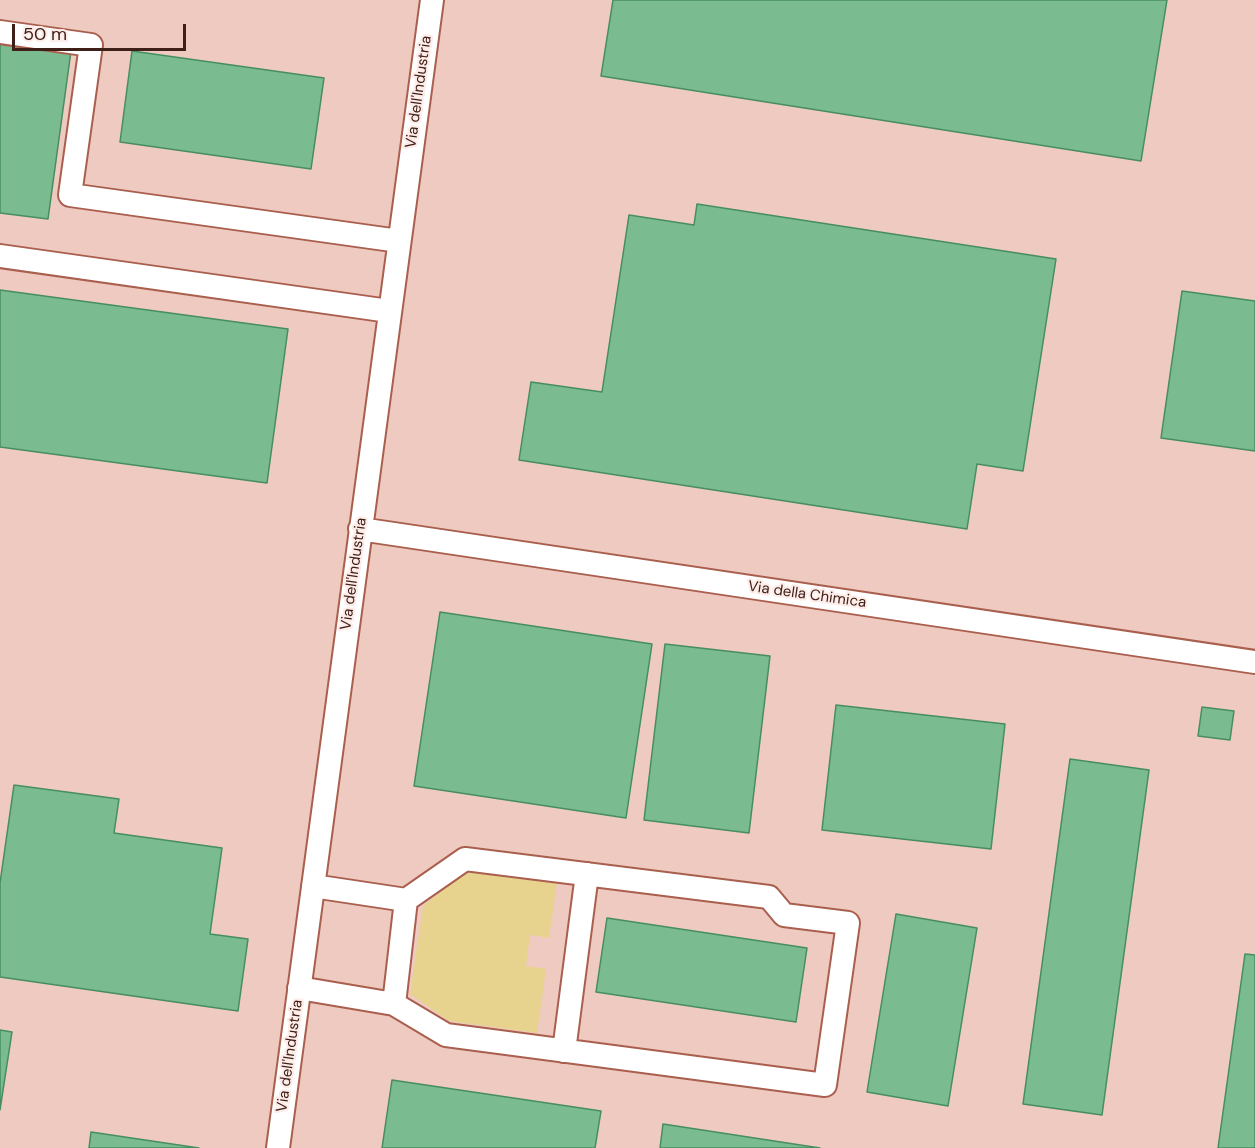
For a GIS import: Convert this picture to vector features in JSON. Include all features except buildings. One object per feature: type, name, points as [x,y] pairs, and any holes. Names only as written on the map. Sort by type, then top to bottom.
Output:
[{"type":"street","name":"Via dell'Industria","points":[[278,1148],[432,0]]},
{"type":"street","points":[[0,32],[92,45],[70,195],[399,241]]},
{"type":"street","points":[[0,256],[389,311]]},
{"type":"street","name":"Via della Chimica","points":[[360,529],[1255,662]]},
{"type":"street","points":[[299,988],[394,1004],[446,1035],[825,1085],[848,923],[784,915],[769,897],[465,859],[406,900],[313,886]]},
{"type":"street","points":[[564,1051],[587,874]]},
{"type":"street","points":[[394,1004],[406,900]]},
{"type":"shaded area","points":[[0,0],[1255,0],[1255,1148],[0,1148]]},
{"type":"shaded area","points":[[469,869],[557,882],[549,938],[530,935],[526,966],[546,969],[537,1033],[449,1021],[410,994],[423,906]]}]
